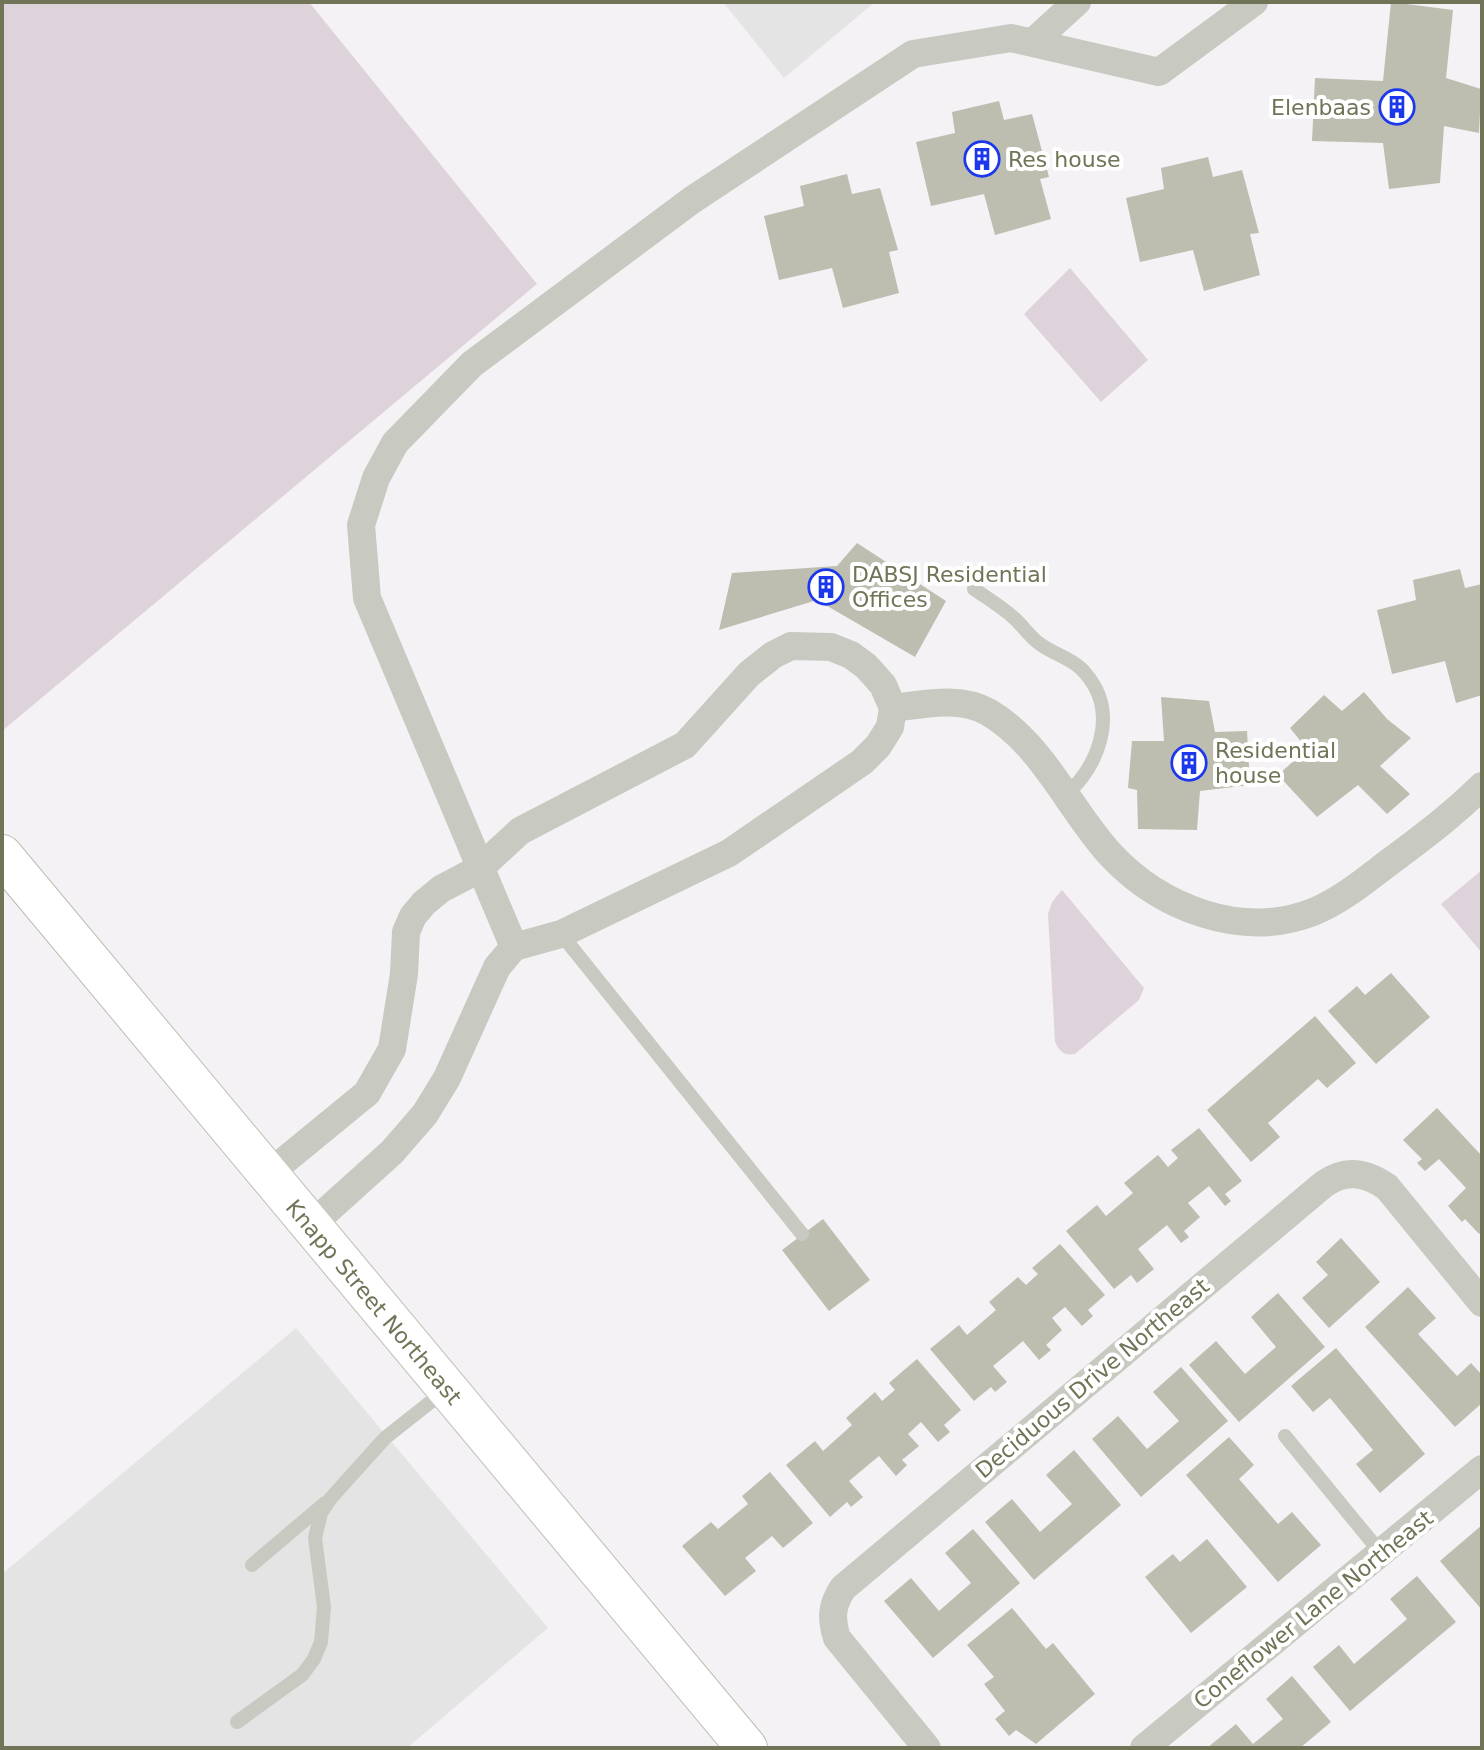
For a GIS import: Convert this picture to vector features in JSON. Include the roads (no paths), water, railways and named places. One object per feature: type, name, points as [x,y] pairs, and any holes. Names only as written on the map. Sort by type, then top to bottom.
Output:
[{"type":"main road","name":"Knapp Street Northeast","points":[[2,855],[747,1748]]},
{"type":"street","points":[[1033,42],[1077,2]]},
{"type":"street","points":[[514,947],[367,598],[361,525],[376,478],[395,443],[472,364],[692,200],[913,54],[1011,38],[1159,72],[1254,2]]},
{"type":"street","points":[[267,1175],[367,1093],[392,1049],[404,974],[406,932],[413,916],[441,889],[479,869],[520,831],[685,745],[749,674],[773,655],[791,646],[831,647],[851,655],[883,685],[893,708],[890,727],[878,746],[862,762],[729,853],[561,934],[514,947],[497,967],[447,1078],[425,1114],[392,1152],[310,1226]]},
{"type":"street","points":[[893,708],[954,703],[986,711],[1006,724],[1024,743],[1110,854],[1141,882],[1171,902],[1241,923],[1280,921],[1302,915],[1344,896],[1457,811],[1482,786]]},
{"type":"street","name":"Deciduous Drive Northeast","points":[[927,1748],[837,1638],[833,1605],[843,1588],[1324,1184],[1333,1177],[1356,1173],[1387,1187],[1482,1303]]},
{"type":"street","name":"Coneflower Lane Northeast","points":[[1144,1748],[1482,1469]]},
{"type":"lane","points":[[974,589],[1013,616],[1038,643],[1070,660],[1087,675],[1098,694],[1103,715],[1101,739],[1093,763],[1066,795]]},
{"type":"lane","points":[[561,934],[802,1234]]},
{"type":"lane","points":[[252,1565],[331,1498],[385,1438],[447,1389]]},
{"type":"lane","points":[[1285,1436],[1381,1553]]},
{"type":"lane","points":[[237,1722],[302,1675],[321,1642],[324,1607],[315,1538],[321,1513],[331,1498]]},
{"type":"place","name":"Elenbaas","points":[[1397,107]]},
{"type":"place","name":"Res house","points":[[982,159]]},
{"type":"place","name":"DABSJ Residential Offices","points":[[826,587]]},
{"type":"place","name":"Residential house","points":[[1189,763]]}]
